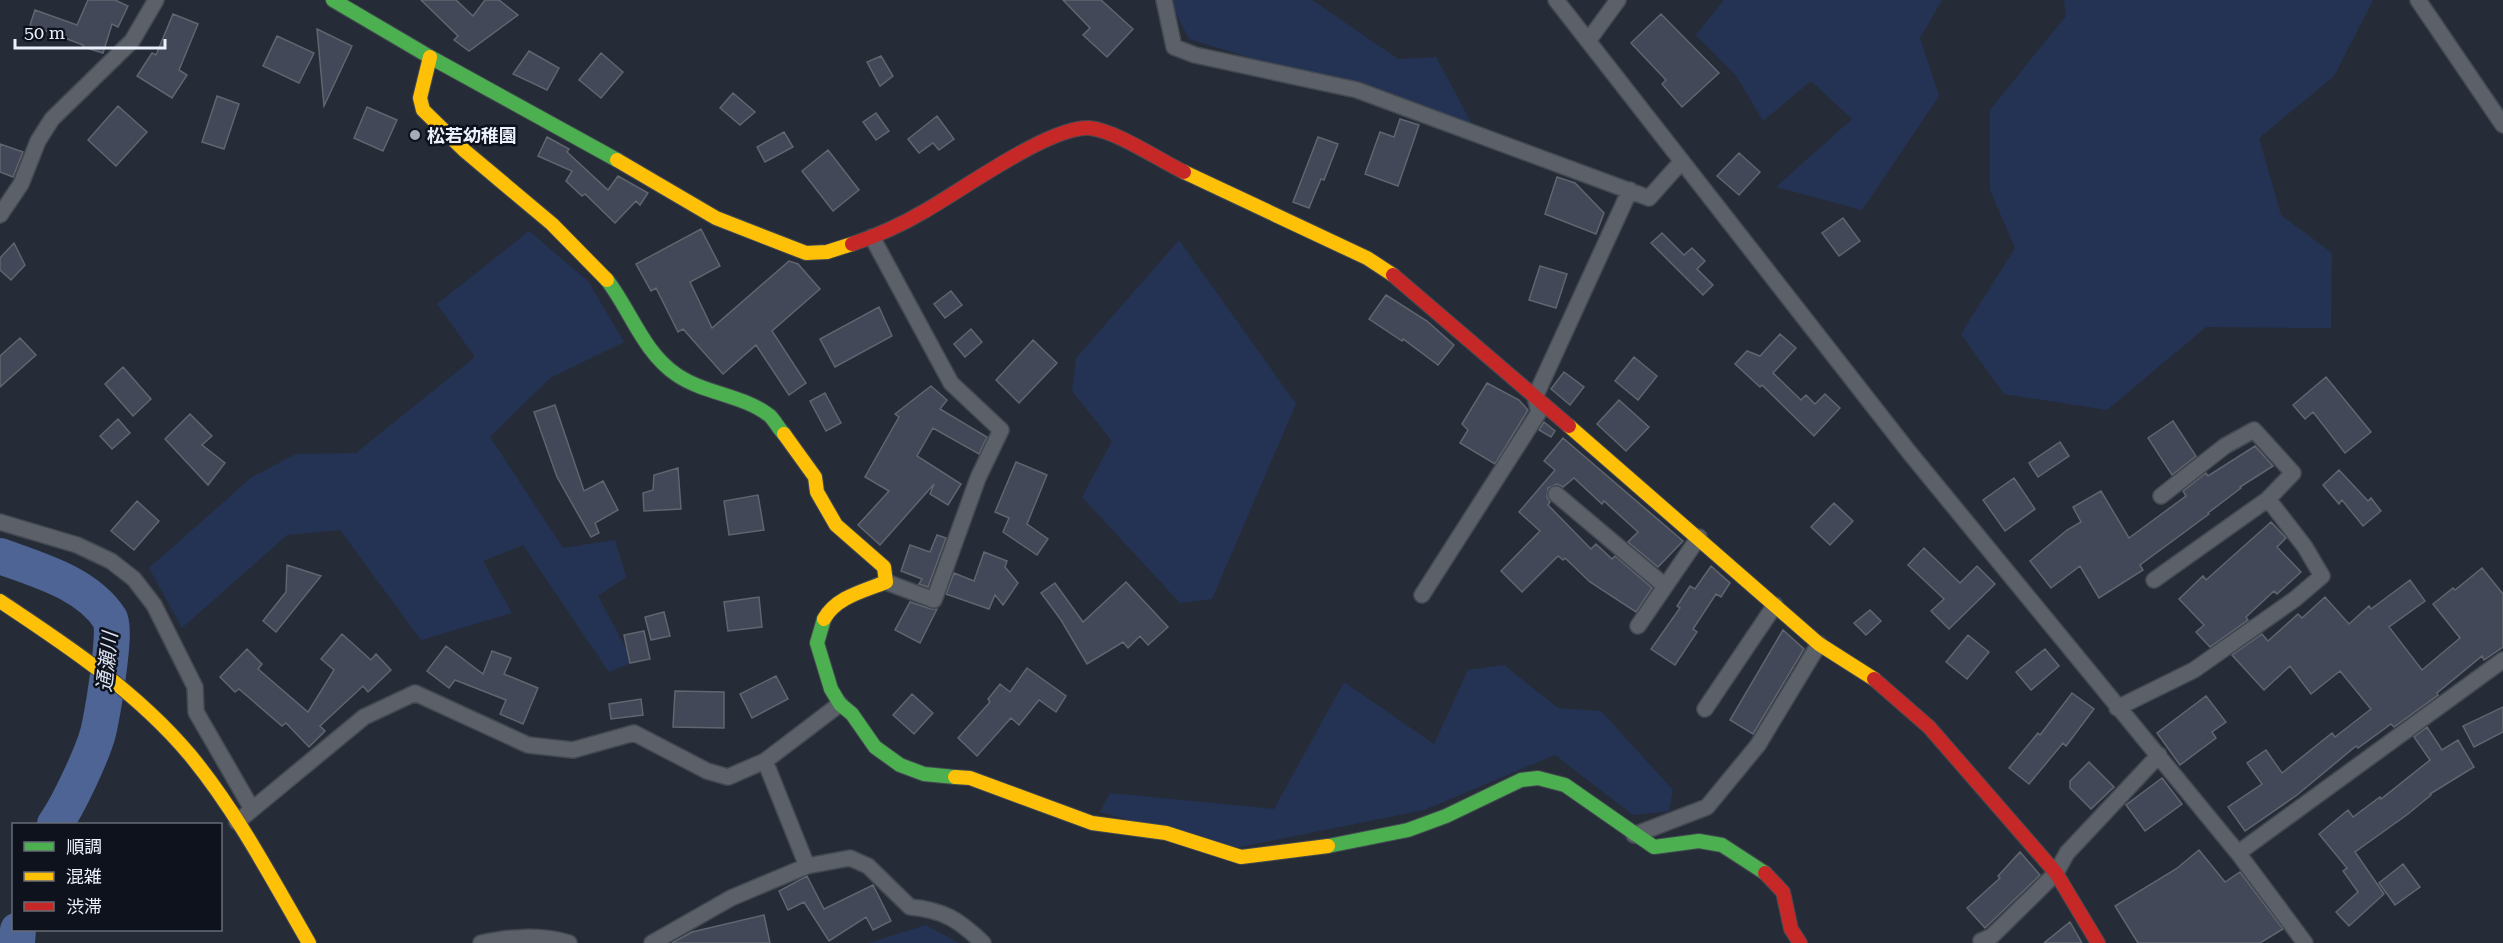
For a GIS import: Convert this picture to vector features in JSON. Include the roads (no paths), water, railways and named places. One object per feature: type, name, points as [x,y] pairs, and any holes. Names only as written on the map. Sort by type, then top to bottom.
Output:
[{"type":"street","points":[[0,214],[21,184],[38,141],[52,119],[132,41],[156,0]]},
{"type":"street","points":[[333,0],[430,57],[648,177],[716,218],[806,253],[827,252],[872,237],[922,213],[1037,144],[1062,132],[1089,128],[1112,134],[1160,161],[1367,258],[1398,279],[1819,644],[1872,677],[1929,728],[2056,873],[2098,943]]},
{"type":"street","points":[[1164,0],[1174,47],[1195,55],[1357,90],[1649,198],[1682,161]]},
{"type":"street","points":[[1556,0],[1909,452],[2117,708],[2159,755],[2238,853],[2305,943]]},
{"type":"street","points":[[1588,41],[1618,0]]},
{"type":"street","points":[[2418,0],[2503,125]]},
{"type":"street","points":[[430,57],[420,98],[423,110],[465,151],[552,224],[602,273],[619,295],[646,344],[662,362],[677,375],[702,388],[756,408],[771,417],[815,477],[817,492],[836,525],[884,567],[886,582]]},
{"type":"street","points":[[1422,595],[1539,412],[1535,397],[1630,190]]},
{"type":"street","points":[[872,237],[951,383],[1001,430],[978,478],[934,600],[886,582],[837,603],[830,608],[821,625],[817,643],[831,689],[840,704],[852,714],[875,747],[900,765],[924,774],[970,778],[1092,823],[1166,833],[1241,857],[1335,845],[1407,831],[1446,816],[1521,780],[1533,777],[1549,778],[1565,785],[1654,847],[1699,841],[1722,845],[1767,874],[1783,892],[1791,929],[1800,943]]},
{"type":"street","points":[[2154,580],[2268,498],[2293,473],[2254,430],[2225,446],[2161,496]]},
{"type":"street","points":[[1556,494],[1665,586]]},
{"type":"street","points":[[2117,708],[2194,670],[2295,599],[2322,576],[2305,547],[2268,498]]},
{"type":"street","points":[[0,522],[77,545],[111,561],[134,579],[154,605],[195,687],[195,712],[252,810]]},
{"type":"street","points":[[1638,626],[1698,537]]},
{"type":"street","points":[[0,601],[95,666],[148,712],[190,757],[210,781],[237,822],[309,943]]},
{"type":"street","points":[[1705,709],[1775,605]]},
{"type":"street","points":[[1634,835],[1707,807],[1758,745],[1819,644]]},
{"type":"street","points":[[2238,853],[2503,660]]},
{"type":"street","points":[[237,822],[364,717],[415,693],[528,745],[573,750],[634,732],[707,771],[728,777],[765,761],[840,704]]},
{"type":"street","points":[[1981,941],[1992,936],[2056,873],[2067,853],[2159,755]]},
{"type":"street","points":[[765,761],[807,866]]},
{"type":"street","points":[[652,943],[731,898],[807,866],[850,858],[868,866],[910,907],[930,909],[962,923],[983,943]]},
{"type":"street","points":[[481,943],[510,938],[549,937],[569,943]]},
{"type":"waterway","name":"通瀬川","points":[[0,556],[61,579],[75,587],[100,607],[110,619],[112,627],[108,674],[98,733],[79,780],[56,823]]},
{"type":"waterway","name":"通瀬川","points":[[17,943],[18,931]]},
{"type":"place","name":"松若幼稚園","points":[[415,135]]}]
